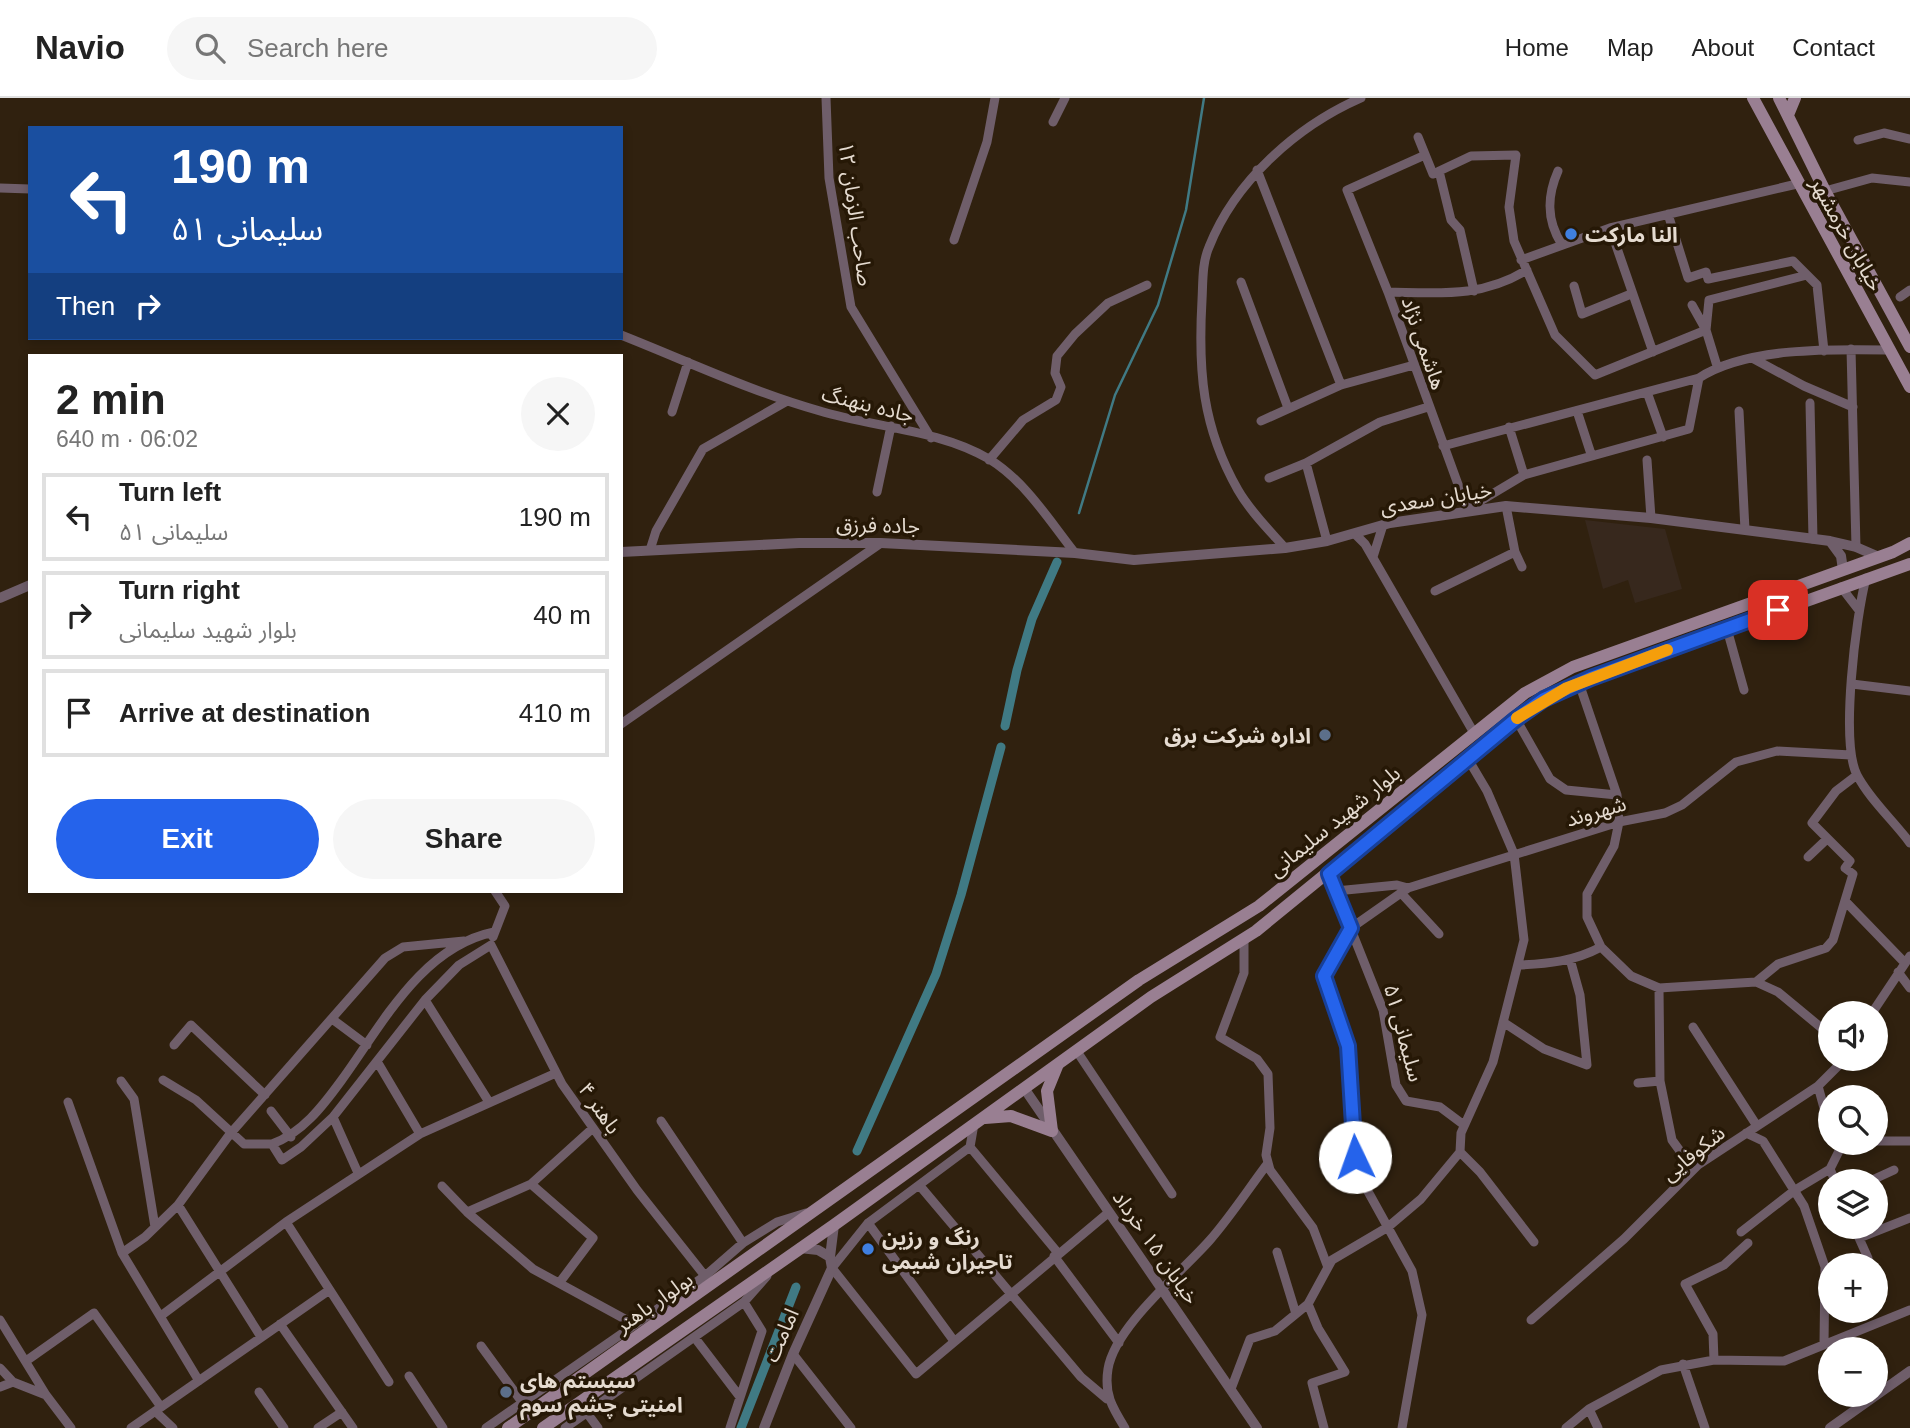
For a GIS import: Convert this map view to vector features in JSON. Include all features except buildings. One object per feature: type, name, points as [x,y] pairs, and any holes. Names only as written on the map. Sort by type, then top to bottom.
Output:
[{"type":"main road","name":"خیابان خرمشهر","points":[[1753,98],[1797,184],[1910,387]]},
{"type":"main road","name":"خیابان خرمشهر","points":[[1779,98],[1825,191],[1910,347]]},
{"type":"main road","points":[[1788,115],[1795,98]]},
{"type":"main road","name":"بلوار شهید سلیمانی","points":[[821,1208],[1139,980],[1259,906],[1525,693],[1560,672],[1879,557],[1910,543]]},
{"type":"main road","name":"بلوار شهید سلیمانی","points":[[834,1225],[1151,997],[1244,939],[1329,874],[1516,719],[1544,699],[1579,683],[1910,564]]},
{"type":"main road","points":[[1415,780],[1426,794]]},
{"type":"main road","points":[[978,1121],[1011,1116],[1052,1131],[1047,1091],[1059,1063]]},
{"type":"main road","points":[[1012,1071],[1024,1088]]},
{"type":"main road","name":"بولوار باهنر","points":[[508,1428],[596,1367],[641,1324],[821,1208]]},
{"type":"main road","name":"بولوار باهنر","points":[[542,1428],[834,1225]]},
{"type":"main road","points":[[596,1367],[599,1377],[606,1382]]},
{"type":"main road","points":[[582,1377],[590,1382],[593,1392]]},
{"type":"street","name":"صاحب الزمان ۱۲","points":[[826,98],[830,178],[851,307],[931,439]]},
{"type":"street","points":[[954,240],[987,142],[995,98]]},
{"type":"street","points":[[1053,122],[1065,98]]},
{"type":"street","points":[[1284,548],[1237,489],[1208,419],[1199,369],[1208,249],[1239,192],[1257,170],[1335,109],[1361,98]]},
{"type":"street","points":[[1858,140],[1884,133],[1910,139]]},
{"type":"street","points":[[1418,137],[1436,172],[1451,220],[1460,230],[1474,291]]},
{"type":"street","name":"هاشمی نژاد","points":[[1425,155],[1347,190],[1388,292],[1467,509]]},
{"type":"street","points":[[1436,172],[1479,155],[1516,155],[1509,207],[1521,260],[1543,314],[1555,335],[1595,375],[1706,330]]},
{"type":"street","points":[[1257,170],[1341,385]]},
{"type":"street","points":[[1558,171],[1548,195],[1556,236],[1562,245]]},
{"type":"street","points":[[1825,191],[1872,178],[1910,182]]},
{"type":"street","points":[[1521,260],[1610,228],[1797,184]]},
{"type":"street","points":[[0,188],[28,189]]},
{"type":"street","points":[[1668,214],[1688,278],[1706,272],[1707,279],[1793,261],[1817,285],[1824,351]]},
{"type":"street","points":[[1610,228],[1653,352]]},
{"type":"street","points":[[1388,292],[1474,291],[1504,284],[1527,270]]},
{"type":"street","points":[[1706,330],[1709,300],[1807,275]]},
{"type":"street","points":[[1241,282],[1288,408]]},
{"type":"street","points":[[989,460],[1023,420],[1056,400],[1061,387],[1055,373],[1057,356],[1075,334],[1108,303],[1147,285]]},
{"type":"street","points":[[1574,286],[1582,314],[1632,294]]},
{"type":"street","points":[[1900,298],[1910,290]]},
{"type":"street","points":[[1692,305],[1706,330],[1717,366]]},
{"type":"street","name":"جاده بنهنگ","points":[[623,336],[787,401],[823,412],[891,426],[989,460],[1020,484],[1075,553]]},
{"type":"street","points":[[1443,446],[1699,378],[1717,366],[1752,358],[1852,349],[1889,349]]},
{"type":"street","points":[[1852,349],[1856,547]]},
{"type":"street","points":[[1752,358],[1804,386],[1853,407]]},
{"type":"street","points":[[672,412],[688,362]]},
{"type":"street","points":[[1261,421],[1341,385],[1414,365]]},
{"type":"street","points":[[1467,509],[1524,475],[1591,454],[1689,429],[1699,378]]},
{"type":"street","points":[[1647,392],[1663,437]]},
{"type":"street","points":[[650,550],[662,519],[703,449],[787,401]]},
{"type":"street","points":[[1810,403],[1812,539]]},
{"type":"street","points":[[1269,478],[1306,463],[1380,422],[1428,407]]},
{"type":"street","points":[[1577,411],[1591,454]]},
{"type":"street","points":[[1739,411],[1745,530]]},
{"type":"street","points":[[877,492],[891,426]]},
{"type":"street","points":[[1509,428],[1524,475]]},
{"type":"street","points":[[1647,460],[1651,518]]},
{"type":"street","points":[[1306,463],[1327,541]]},
{"type":"street","points":[[1506,506],[1515,552],[1522,567]]},
{"type":"street","name":"خیابان سعدی","points":[[1134,560],[1284,548],[1327,541],[1383,525],[1467,509],[1506,506],[1651,518],[1830,541],[1856,547],[1879,557]]},
{"type":"street","points":[[1373,557],[1383,525]]},
{"type":"street","points":[[1355,534],[1373,557],[1474,733]]},
{"type":"street","points":[[1830,541],[1841,556],[1843,570]]},
{"type":"street","points":[[623,723],[881,544]]},
{"type":"street","name":"جاده فرزق","points":[[623,552],[881,544],[1075,553],[1134,560]]},
{"type":"street","points":[[1435,591],[1515,552]]},
{"type":"street","points":[[1866,578],[1858,609],[1852,681],[1851,755],[1857,775],[1910,843]]},
{"type":"street","points":[[0,598],[28,586]]},
{"type":"street","points":[[1841,587],[1858,609]]},
{"type":"street","points":[[1727,629],[1744,690]]},
{"type":"street","points":[[1852,681],[1910,691]]},
{"type":"street","points":[[1579,683],[1617,795],[1619,821],[1614,846],[1587,894],[1587,917],[1601,947],[1631,976],[1659,988],[1756,982],[1778,992],[1818,1025]]},
{"type":"street","points":[[1516,719],[1550,779],[1566,790],[1617,795]]},
{"type":"street","name":"شهروند","points":[[1351,928],[1404,891],[1619,821],[1665,813],[1682,805],[1736,762],[1777,751],[1851,755]]},
{"type":"street","points":[[1231,1389],[1250,1339],[1275,1331],[1308,1304],[1327,1265],[1388,1227],[1421,1199],[1460,1152],[1464,1125],[1493,1062],[1524,940],[1514,854],[1487,791],[1468,759]]},
{"type":"street","points":[[1756,982],[1784,960],[1830,945],[1853,874],[1845,868],[1850,861],[1812,823],[1836,791],[1857,775]]},
{"type":"street","points":[[1808,857],[1827,839]]},
{"type":"street","name":"سلیمانی ۵۱","points":[[1329,874],[1383,1010],[1396,1085],[1406,1101],[1440,1107],[1464,1125]]},
{"type":"street","points":[[1336,891],[1396,885],[1439,934]]},
{"type":"street","points":[[272,1144],[282,1160],[301,1147],[333,1117],[425,1000],[459,965],[491,945],[505,906],[496,893]]},
{"type":"street","points":[[1846,902],[1907,960],[1880,1001]]},
{"type":"street","points":[[1351,928],[1324,976],[1348,1046],[1355,1168],[1412,1270],[1422,1315],[1402,1428]]},
{"type":"street","points":[[163,1080],[196,1100],[244,1144],[272,1144],[291,1138],[323,1105],[421,973],[450,948],[494,932]]},
{"type":"street","points":[[1244,939],[1244,973],[1220,1037],[1257,1059],[1268,1074],[1270,1170],[1313,1228],[1327,1265]]},
{"type":"street","points":[[122,1253],[178,1205],[230,1134],[385,958],[403,947],[464,941]]},
{"type":"street","name":"باهنر ۴","points":[[491,945],[556,1073],[637,1191],[705,1276]]},
{"type":"street","points":[[1518,965],[1570,959],[1601,947]]},
{"type":"street","points":[[1503,1022],[1544,1049],[1587,1065],[1580,995],[1570,959]]},
{"type":"street","points":[[1898,972],[1910,988]]},
{"type":"street","points":[[1659,988],[1660,1081],[1672,1140],[1693,1169]]},
{"type":"street","points":[[425,1000],[489,1102]]},
{"type":"street","points":[[332,1019],[367,1045]]},
{"type":"street","points":[[174,1045],[191,1025],[265,1095]]},
{"type":"street","points":[[1693,1027],[1757,1126]]},
{"type":"street","points":[[1076,1050],[1172,1194]]},
{"type":"street","points":[[378,1063],[420,1134]]},
{"type":"street","name":"شکوفایی","points":[[1819,1085],[1834,1071]]},
{"type":"street","points":[[162,1315],[286,1222],[420,1134],[556,1073]]},
{"type":"street","points":[[121,1081],[134,1099],[155,1227]]},
{"type":"street","points":[[1638,1083],[1660,1081]]},
{"type":"street","name":"شکوفایی","points":[[1531,1320],[1624,1239],[1693,1169],[1818,1086]]},
{"type":"street","name":"خیابان ۱۵ خرداد","points":[[1024,1088],[1257,1428]]},
{"type":"street","points":[[68,1102],[122,1253],[162,1315],[199,1381]]},
{"type":"street","points":[[271,1111],[291,1138]]},
{"type":"street","points":[[333,1117],[358,1173]]},
{"type":"street","points":[[661,1121],[743,1243]]},
{"type":"street","points":[[831,1263],[868,1223],[971,1147],[978,1121]]},
{"type":"street","points":[[467,1212],[531,1184],[593,1128]]},
{"type":"street","points":[[1746,1133],[1763,1142],[1795,1190],[1825,1267],[1828,1337]]},
{"type":"street","points":[[1888,1141],[1910,1141]]},
{"type":"street","points":[[971,1147],[1056,1255],[1119,1343]]},
{"type":"street","points":[[1460,1152],[1480,1172],[1534,1242]]},
{"type":"street","points":[[1830,1169],[1837,1155]]},
{"type":"street","points":[[1107,1399],[1108,1367],[1119,1343],[1161,1288],[1210,1240],[1268,1163]]},
{"type":"street","points":[[1888,1173],[1894,1170]]},
{"type":"street","points":[[1741,1232],[1795,1190],[1818,1176]]},
{"type":"street","points":[[531,1184],[593,1238],[560,1282]]},
{"type":"street","points":[[442,1186],[467,1212],[533,1269],[641,1324]]},
{"type":"street","points":[[920,1186],[1081,1377],[1107,1399],[1125,1428]]},
{"type":"street","points":[[178,1205],[261,1337]]},
{"type":"street","points":[[486,1428],[641,1324],[705,1276],[743,1243],[777,1222],[821,1208]]},
{"type":"street","points":[[800,1248],[818,1250],[831,1263],[916,1374],[1108,1213]]},
{"type":"street","points":[[1888,1227],[1910,1218]]},
{"type":"street","points":[[286,1222],[389,1382]]},
{"type":"street","points":[[868,1223],[954,1341]]},
{"type":"street","name":"امامت","points":[[764,1428],[831,1263],[834,1225]]},
{"type":"street","points":[[1714,1360],[1713,1334],[1685,1284],[1724,1265],[1748,1243]]},
{"type":"street","points":[[1277,1252],[1296,1314]]},
{"type":"street","points":[[565,1428],[744,1303],[779,1263]]},
{"type":"street","points":[[131,1428],[328,1291]]},
{"type":"street","points":[[730,1428],[762,1331],[744,1303]]},
{"type":"street","points":[[1308,1304],[1318,1328],[1345,1372],[1312,1383],[1324,1428]]},
{"type":"street","points":[[1848,1337],[1910,1310]]},
{"type":"street","points":[[26,1361],[94,1313],[173,1428]]},
{"type":"street","points":[[0,1320],[46,1395],[71,1428]]},
{"type":"street","points":[[280,1324],[353,1428]]},
{"type":"street","points":[[695,1338],[740,1398]]},
{"type":"street","points":[[481,1346],[522,1402]]},
{"type":"street","points":[[1566,1428],[1589,1409],[1634,1382],[1683,1364],[1714,1360],[1784,1361],[1818,1349]]},
{"type":"street","points":[[793,1354],[851,1428]]},
{"type":"street","points":[[1683,1364],[1705,1428]]},
{"type":"street","points":[[0,1368],[13,1382],[46,1395]]},
{"type":"street","points":[[1888,1384],[1910,1371]]},
{"type":"street","points":[[409,1376],[443,1428]]},
{"type":"street","points":[[0,1387],[13,1382]]},
{"type":"street","points":[[259,1392],[284,1428]]},
{"type":"street","points":[[1830,1428],[1852,1407]]},
{"type":"street","points":[[1589,1409],[1598,1428]]},
{"type":"street","points":[[318,1428],[342,1412]]},
{"type":"street","points":[[586,1413],[598,1428]]},
{"type":"shaded area","points":[[1585,520],[1665,529],[1682,589],[1635,603],[1628,580],[1603,589]]},
{"type":"waterway","points":[[1079,513],[1115,395],[1158,305],[1186,210],[1204,98]]},
{"type":"waterway","points":[[1005,726],[1032,619],[1057,562]]},
{"type":"waterway","points":[[857,1151],[936,974],[961,895],[1001,747]]},
{"type":"waterway","points":[[741,1428],[796,1287]]},
{"type":"slow traffic","points":[[1517,718],[1544,699],[1567,688],[1667,650]]},
{"type":"place","name":"النا مارکت","points":[[1571,234]]},
{"type":"place","name":"اداره شرکت برق","points":[[1325,735]]},
{"type":"place","name":"رنگ و رزین تاجیران شیمی","points":[[868,1249]]},
{"type":"place","name":"سیستم های امنیتی چشم سوم","points":[[506,1392]]},
{"type":"route","points":[[1355,1157],[1348,1046],[1324,976],[1351,928],[1329,874],[1516,719],[1544,699],[1591,678],[1778,610]]}]
